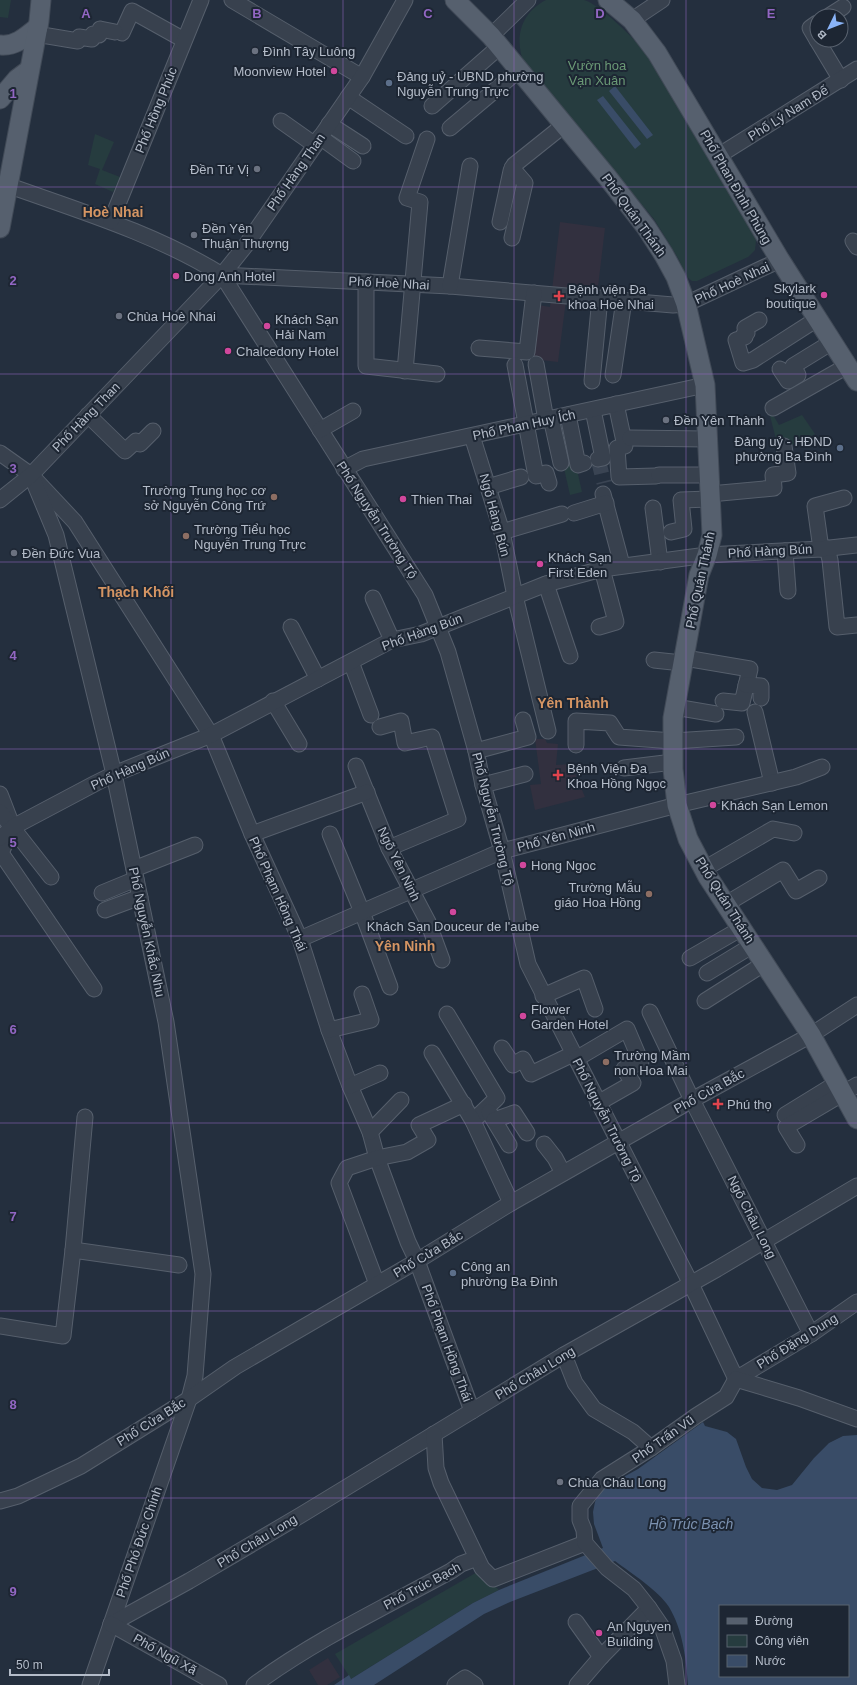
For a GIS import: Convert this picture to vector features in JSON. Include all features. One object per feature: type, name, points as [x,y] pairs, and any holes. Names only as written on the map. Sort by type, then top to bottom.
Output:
[{"type":"main road","points":[[0,228],[37,31],[41,0]]},
{"type":"main road","name":"Phố Quán Thánh","points":[[455,0],[519,70],[646,227],[664,255],[676,278],[686,304],[705,385],[706,439],[712,535],[707,555],[699,575],[675,707],[673,762],[677,805],[688,839],[704,869],[846,1087],[857,1119]]},
{"type":"main road","name":"Phố Phan Đình Phùng","points":[[608,0],[632,20],[657,53],[780,260],[817,319],[853,372]]},
{"type":"main road","points":[[0,45],[10,45],[37,31]]},
{"type":"main road","points":[[0,99],[17,79],[29,70]]},
{"type":"street","name":"Phố Hồng Phúc","points":[[111,221],[201,0]]},
{"type":"street","points":[[232,0],[362,77]]},
{"type":"street","name":"Phố Hàng Than","points":[[0,500],[31,475],[222,275],[246,245],[362,77],[405,0]]},
{"type":"street","points":[[432,106],[495,42],[528,0]]},
{"type":"street","points":[[632,20],[662,0]]},
{"type":"street","points":[[37,31],[78,41],[79,37],[92,39],[93,34],[99,35],[100,30],[118,32],[132,11],[184,40]]},
{"type":"street","points":[[822,48],[841,80]]},
{"type":"street","name":"Phố Lý Nam Đế","points":[[718,156],[857,69]]},
{"type":"street","points":[[450,128],[519,70]]},
{"type":"street","points":[[348,97],[406,136]]},
{"type":"street","points":[[281,121],[353,161]]},
{"type":"street","points":[[329,124],[363,146]]},
{"type":"street","points":[[500,222],[512,168],[564,125]]},
{"type":"street","points":[[405,371],[420,202],[407,198],[427,139]]},
{"type":"street","points":[[450,286],[470,166]]},
{"type":"street","points":[[512,168],[525,183],[512,238]]},
{"type":"street","name":"Phố Hoè Nhai","points":[[7,185],[111,221],[203,263],[222,275],[450,286],[686,304],[780,260]]},
{"type":"street","name":"Phố Nguyễn Trường Tộ","points":[[222,275],[425,595],[439,626],[448,652],[476,751],[483,785],[502,851],[528,964],[691,1284],[736,1379]]},
{"type":"street","points":[[366,282],[366,366],[437,374]]},
{"type":"street","points":[[479,348],[527,352],[534,293]]},
{"type":"street","points":[[592,381],[600,298]]},
{"type":"street","points":[[613,375],[624,300]]},
{"type":"street","points":[[759,320],[745,328],[747,332],[744,334],[745,337],[736,340],[743,363],[753,360],[817,319]]},
{"type":"street","points":[[780,369],[788,381],[798,375],[793,366],[832,342]]},
{"type":"street","points":[[536,364],[561,463]]},
{"type":"street","points":[[515,365],[536,476],[546,473],[549,483]]},
{"type":"street","points":[[773,408],[853,372]]},
{"type":"street","name":"Phố Phan Huy Ích","points":[[344,469],[363,459],[705,385]]},
{"type":"street","points":[[616,404],[625,446],[617,448],[619,477],[708,475]]},
{"type":"street","points":[[593,410],[603,458],[598,459]]},
{"type":"street","points":[[320,430],[353,411]]},
{"type":"street","points":[[88,415],[125,451],[136,441],[140,444],[153,432]]},
{"type":"street","points":[[568,415],[578,465],[584,463]]},
{"type":"street","name":"Ngõ Hàng Bún","points":[[472,436],[502,532],[515,596],[548,731]]},
{"type":"street","points":[[630,438],[706,439]]},
{"type":"street","points":[[671,532],[684,529],[682,500],[774,488],[773,475],[788,473],[784,446]]},
{"type":"street","name":"Phố Phạm Hồng Thái","points":[[0,453],[31,475],[75,522],[211,735],[252,834],[300,939],[329,1030],[350,1086],[370,1132],[377,1158],[408,1242],[417,1261],[472,1411]]},
{"type":"street","name":"Phố Nguyễn Khắc Nhu","points":[[31,475],[56,535],[114,774],[166,1022],[203,1274],[195,1376],[189,1399]]},
{"type":"street","points":[[488,487],[521,477]]},
{"type":"street","points":[[844,498],[815,506],[824,549],[830,560],[837,627],[857,625]]},
{"type":"street","points":[[502,532],[568,514],[605,499],[622,566]]},
{"type":"street","points":[[652,508],[660,562]]},
{"type":"street","points":[[56,535],[63,523],[66,521],[75,522]]},
{"type":"street","name":"Phố Hàng Bún","points":[[0,838],[12,827],[114,774],[211,735],[273,701],[392,640],[421,634],[546,584],[602,569],[707,555],[824,549],[857,545]]},
{"type":"street","points":[[785,551],[788,591]]},
{"type":"street","points":[[599,627],[616,622],[602,569]]},
{"type":"street","points":[[546,584],[570,656]]},
{"type":"street","points":[[373,598],[392,640]]},
{"type":"street","points":[[291,626],[318,679]]},
{"type":"street","points":[[654,660],[684,660],[750,669],[742,703],[720,707],[675,707]]},
{"type":"street","points":[[351,662],[375,721],[402,721],[405,743],[432,737],[458,819],[389,848]]},
{"type":"street","points":[[746,685],[761,686],[758,705],[772,783]]},
{"type":"street","points":[[273,701],[299,744]]},
{"type":"street","points":[[476,751],[528,737],[524,720]]},
{"type":"street","points":[[576,745],[576,721],[610,723],[618,737],[673,742],[736,737]]},
{"type":"street","points":[[624,768],[673,762]]},
{"type":"street","name":"Ngõ Yên Ninh","points":[[356,766],[389,848],[428,922],[442,960]]},
{"type":"street","name":"Phố Yên Ninh","points":[[300,939],[502,851],[677,805],[796,778],[822,767]]},
{"type":"street","points":[[483,785],[526,774]]},
{"type":"street","points":[[252,834],[367,792]]},
{"type":"street","points":[[0,794],[12,827],[2,853],[94,989]]},
{"type":"street","points":[[0,812],[51,877]]},
{"type":"street","points":[[704,869],[773,829],[794,833]]},
{"type":"street","points":[[330,834],[362,912],[390,987]]},
{"type":"street","points":[[102,893],[135,874],[195,845]]},
{"type":"street","points":[[726,904],[783,870],[796,891],[819,878]]},
{"type":"street","points":[[105,910],[140,897]]},
{"type":"street","points":[[690,958],[742,928]]},
{"type":"street","points":[[707,973],[753,945]]},
{"type":"street","points":[[705,1001],[765,963]]},
{"type":"street","points":[[544,996],[584,978],[595,1009]]},
{"type":"street","points":[[329,1030],[371,1020],[362,994]]},
{"type":"street","name":"Phố Cửa Bắc","points":[[0,1501],[18,1496],[81,1466],[189,1399],[235,1367],[417,1261],[511,1203],[692,1100],[811,1035],[857,1005]]},
{"type":"street","name":"Ngõ Châu Long","points":[[650,1012],[692,1100],[811,1334]]},
{"type":"street","points":[[447,1014],[497,1098],[473,1121]]},
{"type":"street","points":[[502,1048],[513,1065],[523,1059],[531,1074],[574,1056],[627,1030],[640,1062],[624,1069],[633,1083],[598,1103]]},
{"type":"street","points":[[432,1053],[473,1121],[511,1203]]},
{"type":"street","points":[[350,1086],[380,1073]]},
{"type":"street","points":[[785,1115],[846,1087]]},
{"type":"street","points":[[797,1145],[786,1126],[846,1087]]},
{"type":"street","points":[[370,1132],[401,1100]]},
{"type":"street","points":[[377,1284],[339,1183],[347,1168],[377,1158],[407,1152],[428,1140],[419,1125],[464,1104]]},
{"type":"street","points":[[487,1107],[509,1145]]},
{"type":"street","points":[[494,1120],[514,1113],[526,1133]]},
{"type":"street","points":[[0,1326],[63,1336],[86,1117]]},
{"type":"street","points":[[544,1144],[563,1173]]},
{"type":"street","name":"Phố Châu Long","points":[[111,1624],[215,1566],[564,1355],[691,1284],[857,1186]]},
{"type":"street","points":[[73,1250],[179,1265]]},
{"type":"street","name":"Phố Đặng Dung","points":[[736,1379],[811,1334],[857,1302]]},
{"type":"street","points":[[564,1355],[575,1383],[594,1409],[633,1432],[652,1448]]},
{"type":"street","points":[[736,1379],[799,1398],[857,1419]]},
{"type":"street","name":"Phố Trấn Vũ","points":[[585,1543],[584,1530],[580,1520],[580,1506],[602,1479],[652,1448],[696,1416],[726,1397],[736,1379]]},
{"type":"street","name":"Phố Phó Đức Chính","points":[[90,1685],[189,1399]]},
{"type":"street","name":"Phố Trúc Bạch","points":[[254,1685],[368,1614],[451,1571],[461,1564],[477,1558],[441,1483],[436,1468],[434,1434]]},
{"type":"street","points":[[477,1558],[482,1568],[493,1579],[585,1543],[607,1568],[634,1589],[662,1627],[674,1661],[676,1685]]},
{"type":"street","points":[[577,1685],[601,1657],[649,1608]]},
{"type":"street","points":[[576,1622],[601,1657]]},
{"type":"street","name":"Phố Ngũ Xã","points":[[111,1624],[219,1685]]},
{"type":"street","points":[[456,1685],[465,1678],[475,1685]]},
{"type":"shaded area","name":"Bệnh viện Đa khoa Hoè Nhai","points":[[560,222],[605,228],[598,287],[568,285],[558,362],[532,359],[538,305],[550,307]]},
{"type":"shaded area","name":"Bệnh Viện Đa Khoa Hồng Ngọc","points":[[535,739],[545,739],[547,743],[558,744],[556,765],[571,764],[585,797],[535,810],[530,785],[541,784]]},
{"type":"shaded area","points":[[328,1658],[340,1677],[327,1685],[318,1685],[309,1670]]},
{"type":"green space","points":[[0,0],[11,0],[8,18],[0,17]]},
{"type":"green space","name":"Vườn hoa Vạn Xuân","points":[[546,0],[584,0],[591,3],[616,23],[645,52],[754,232],[756,241],[755,250],[748,257],[697,281],[692,281],[687,277],[678,258],[654,219],[525,66],[520,47],[521,28],[530,13]]},
{"type":"green space","points":[[95,134],[114,142],[102,170],[120,177],[113,192],[95,184],[100,169],[88,165]]},
{"type":"green space","points":[[773,415],[779,425],[802,415],[815,434],[802,441],[803,443],[778,447],[770,416]]},
{"type":"green space","points":[[575,461],[582,492],[570,495],[563,464]]},
{"type":"green space","points":[[479,1571],[499,1590],[473,1603],[351,1679],[335,1654]]},
{"type":"water","points":[[615,86],[653,135],[647,139],[609,91]]},
{"type":"water","points":[[603,96],[641,144],[635,149],[597,100]]},
{"type":"water","name":"Hồ Trúc Bạch","points":[[703,1422],[705,1426],[727,1432],[736,1439],[752,1479],[762,1488],[777,1490],[792,1485],[814,1458],[829,1443],[843,1436],[857,1435],[857,1685],[688,1685],[681,1635],[669,1607],[652,1588],[615,1561],[510,1602],[484,1614],[374,1685],[334,1685],[349,1675],[351,1679],[473,1603],[499,1590],[603,1548],[594,1524],[593,1512],[600,1490],[638,1469]]},
{"type":"tunnel","points":[[598,459],[604,483]]},
{"type":"place","name":"Đình Tây Luông","points":[[255,51]]},
{"type":"place","name":"Moonview Hotel","points":[[334,71]]},
{"type":"place","name":"Đảng uỷ - UBND phường Nguyễn Trung Trực","points":[[389,83]]},
{"type":"place","name":"Đền Tứ Vị","points":[[257,169]]},
{"type":"place","name":"Đền Yên Thuận Thượng","points":[[194,235]]},
{"type":"place","name":"Dong Anh Hotel","points":[[176,276]]},
{"type":"place","name":"Skylark boutique","points":[[824,295]]},
{"type":"place","name":"Bệnh viện Đa khoa Hoè Nhai","points":[[559,296]]},
{"type":"place","name":"Chùa Hoè Nhai","points":[[119,316]]},
{"type":"place","name":"Khách Sạn Hải Nam","points":[[267,326]]},
{"type":"place","name":"Chalcedony Hotel","points":[[228,351]]},
{"type":"place","name":"Đền Yên Thành","points":[[666,420]]},
{"type":"place","name":"Đảng uỷ - HĐND phường Ba Đình","points":[[840,448]]},
{"type":"place","name":"Trường Trung học cơ sở Nguyễn Công Trứ","points":[[274,497]]},
{"type":"place","name":"Thien Thai","points":[[403,499]]},
{"type":"place","name":"Trường Tiểu học Nguyễn Trung Trực","points":[[186,536]]},
{"type":"place","name":"Đền Đức Vua","points":[[14,553]]},
{"type":"place","name":"Khách Sạn First Eden","points":[[540,564]]},
{"type":"place","name":"Bệnh Viện Đa Khoa Hồng Ngọc","points":[[558,775]]},
{"type":"place","name":"Khách Sạn Lemon","points":[[713,805]]},
{"type":"place","name":"Hong Ngoc","points":[[523,865]]},
{"type":"place","name":"Trường Mẫu giáo Hoa Hồng","points":[[649,894]]},
{"type":"place","name":"Khách Sạn Douceur de l'aube","points":[[453,912]]},
{"type":"place","name":"Flower Garden Hotel","points":[[523,1016]]},
{"type":"place","name":"Trường Mầm non Hoa Mai","points":[[606,1062]]},
{"type":"place","name":"Phú thọ","points":[[718,1104]]},
{"type":"place","name":"Công an phường Ba Đình","points":[[453,1273]]},
{"type":"place","name":"Chùa Châu Long","points":[[560,1482]]},
{"type":"place","name":"An Nguyen Building","points":[[599,1633]]},
{"type":"district","name":"Hoè Nhai","points":[[113,212]]},
{"type":"district","name":"Thạch Khối","points":[[136,592]]},
{"type":"district","name":"Yên Thành","points":[[573,703]]},
{"type":"district","name":"Yên Ninh","points":[[405,946]]}]
